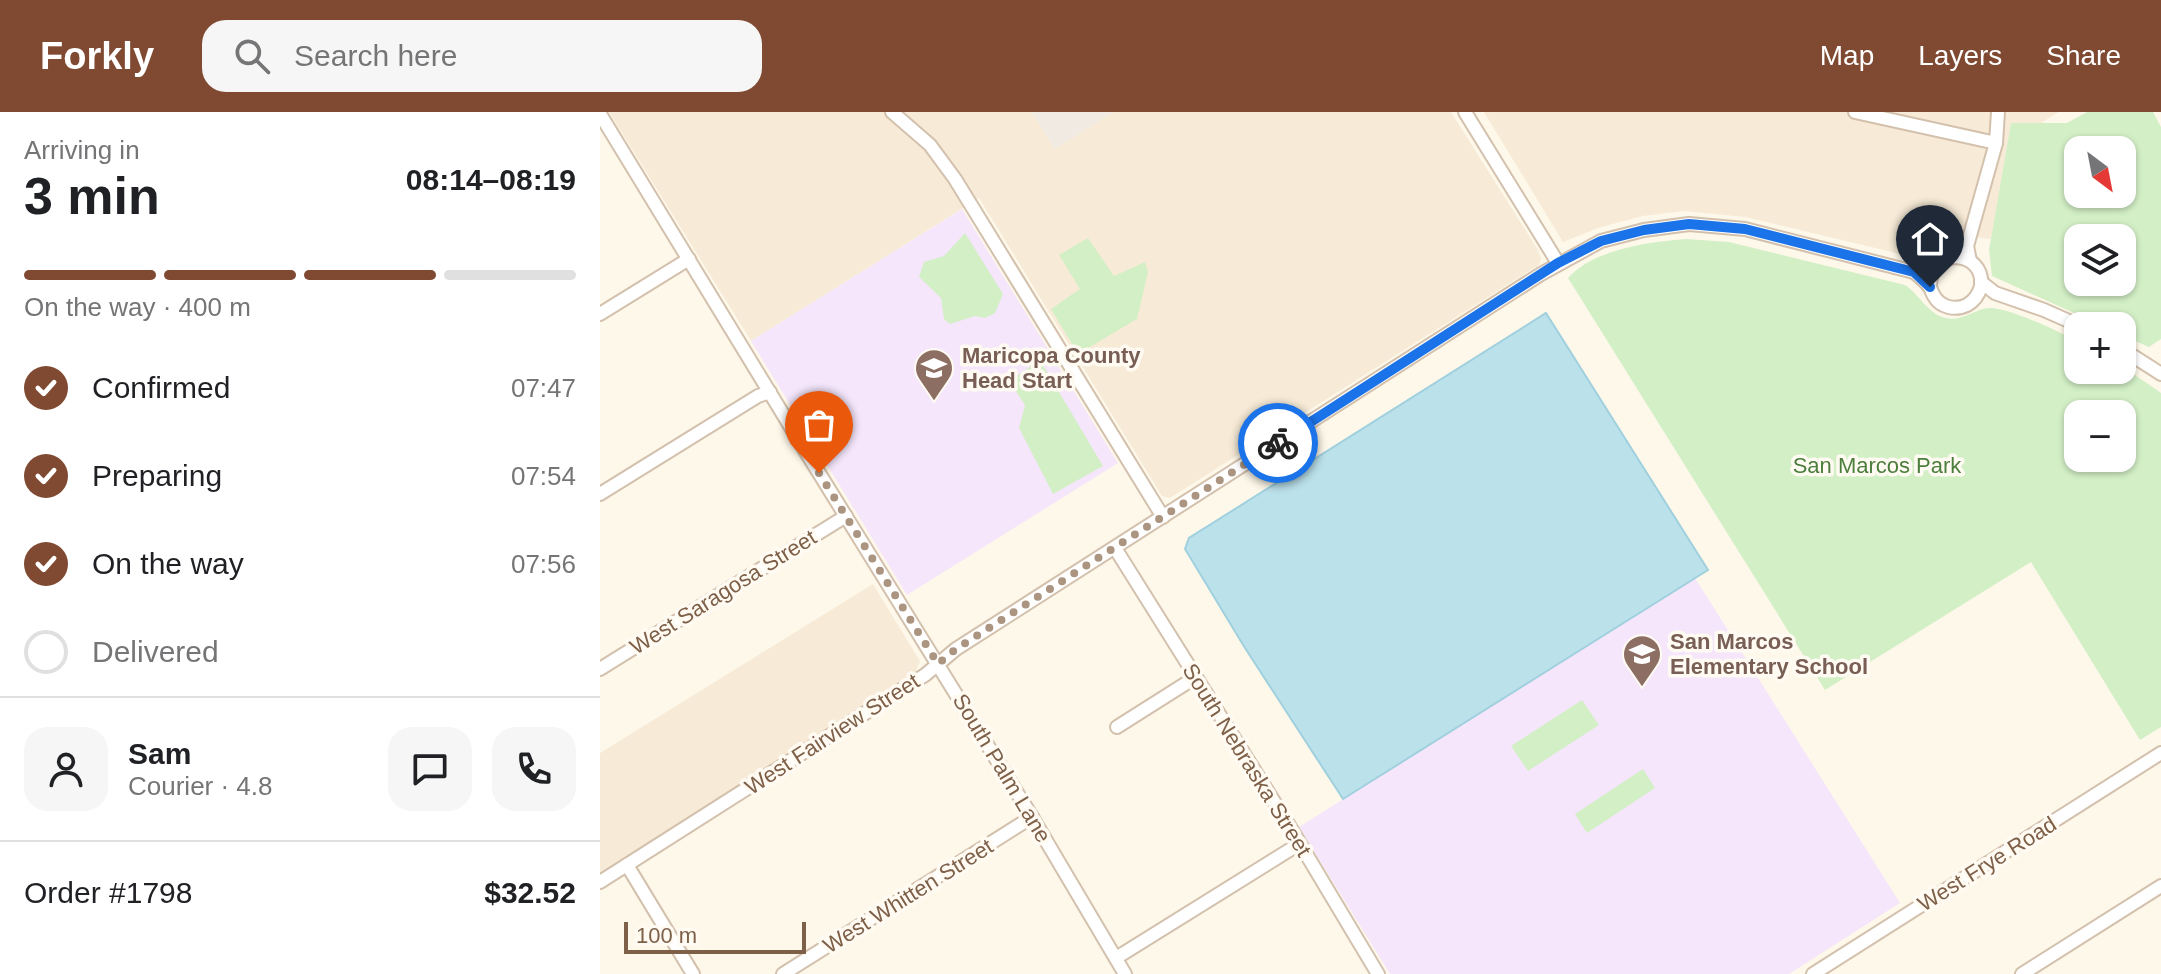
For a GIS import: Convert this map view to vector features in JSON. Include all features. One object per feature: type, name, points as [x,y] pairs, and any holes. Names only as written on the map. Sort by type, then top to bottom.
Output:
[{"type":"street","points":[[892,112],[930,145],[955,179],[1163,517]]},
{"type":"street","points":[[1465,112],[1558,263]]},
{"type":"street","points":[[1856,112],[1996,143]]},
{"type":"street","points":[[1976,298],[1980,274],[1970,261],[1967,246],[1996,143],[1998,112]]},
{"type":"street","name":"South Palm Lane","points":[[600,114],[605,132],[689,259],[1125,974]]},
{"type":"street","name":"West Fairview Street","points":[[600,882],[925,675],[956,649],[1558,263],[1601,241],[1644,230],[1689,224],[1745,229],[1914,272],[1933,270]]},
{"type":"street","points":[[1967,246],[1933,270],[1930,278],[1933,295],[1946,306],[1962,307],[1976,298],[1995,293]]},
{"type":"street","points":[[1954,257],[1970,261]]},
{"type":"street","points":[[600,314],[689,259]]},
{"type":"street","name":"West Fairview Street","points":[[1914,272],[1930,287]]},
{"type":"street","points":[[1981,282],[1995,293],[2064,319]]},
{"type":"street","points":[[2136,358],[2161,374]]},
{"type":"street","points":[[600,494],[758,396],[770,392]]},
{"type":"street","name":"West Saragosa Street","points":[[600,669],[846,516]]},
{"type":"street","name":"South Nebraska Street","points":[[1115,548],[1378,974]]},
{"type":"street","points":[[1117,727],[1196,677]]},
{"type":"street","name":"West Frye Road","points":[[1813,974],[2161,753]]},
{"type":"street","name":"West Whitten Street","points":[[783,974],[1032,817]]},
{"type":"street","points":[[1116,958],[1299,844]]},
{"type":"street","points":[[627,865],[693,974]]},
{"type":"street","points":[[2022,974],[2161,886]]},
{"type":"shaded area","points":[[609,112],[1032,112],[1055,149],[1113,112],[1451,112],[1541,258],[1539,265],[1170,498],[1162,496],[979,198],[751,341]]},
{"type":"shaded area","points":[[1032,112],[1113,112],[1055,149]]},
{"type":"shaded area","points":[[1484,112],[2059,112],[2041,123],[2011,124],[1991,239],[1955,235],[1917,258],[1745,217],[1685,211],[1643,216],[1601,227],[1563,242]]},
{"type":"shaded area","name":"Maricopa County Head Start","points":[[962,209],[1118,463],[907,595],[751,341]]},
{"type":"shaded area","name":"San Marcos Elementary School","points":[[1695,578],[1900,903],[1789,974],[1390,974],[1299,827]]},
{"type":"shaded area","points":[[873,584],[920,661],[915,673],[600,874],[600,753]]},
{"type":"green space","points":[[2087,112],[2153,112],[2161,127],[2161,339],[2149,347],[2136,341],[2136,312],[2072,312],[1992,276],[1989,250],[2011,123],[2067,123]]},
{"type":"green space","points":[[965,233],[1003,294],[995,313],[985,318],[975,316],[950,324],[944,319],[941,298],[919,277],[924,262],[944,256]]},
{"type":"green space","points":[[1088,238],[1114,276],[1145,262],[1148,272],[1137,319],[1078,354],[1051,309],[1080,289],[1059,255]]},
{"type":"green space","name":"San Marcos Park","points":[[1686,239],[1729,242],[1905,285],[1931,311],[1949,319],[1990,308],[2010,312],[2064,335],[2064,384],[2136,384],[2136,376],[2161,393],[2161,727],[2140,740],[2031,562],[1825,690],[1568,278],[1592,260],[1639,245]]},
{"type":"green space","points":[[1040,360],[1103,466],[1053,494],[1019,428],[1025,405],[1009,381]]},
{"type":"green space","points":[[1582,700],[1599,725],[1528,771],[1511,746]]},
{"type":"green space","points":[[1643,769],[1655,788],[1587,833],[1575,814]]},
{"type":"water","points":[[1546,313],[1708,570],[1343,799],[1185,549],[1189,538]]},
{"type":"way so far","points":[[819,473],[938,664],[956,649],[1278,443]]},
{"type":"place","name":"Maricopa County Head Start","points":[[934,402]]},
{"type":"place","name":"San Marcos Elementary School","points":[[1642,688]]},
{"type":"route","points":[[1278,443],[1558,263],[1601,241],[1644,230],[1689,224],[1745,229],[1914,272],[1930,287]]}]
